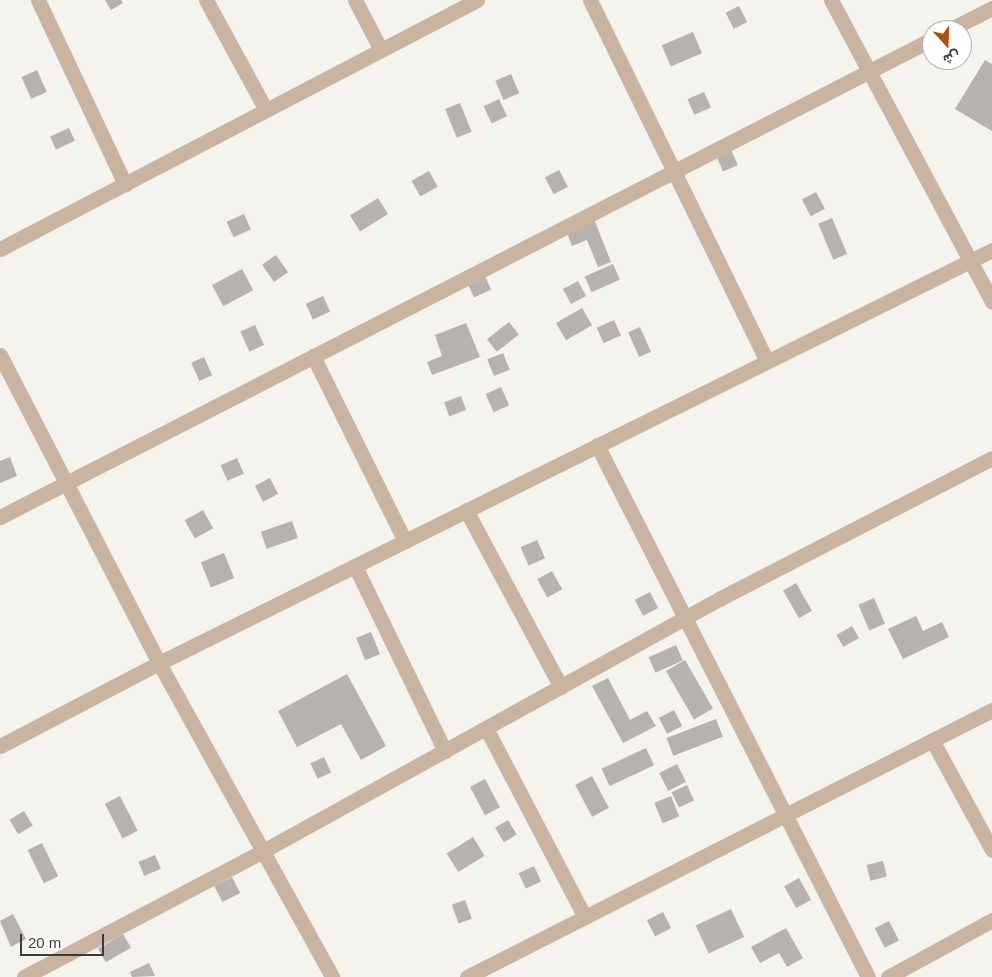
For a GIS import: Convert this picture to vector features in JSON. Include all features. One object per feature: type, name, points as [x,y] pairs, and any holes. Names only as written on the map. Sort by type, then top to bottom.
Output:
[{"type":"street","points":[[38,0],[125,184]]},
{"type":"street","points":[[206,0],[266,110]]},
{"type":"street","points":[[355,0],[382,50]]},
{"type":"street","points":[[0,249],[477,0]]},
{"type":"street","points":[[590,0],[675,169],[767,361]]},
{"type":"street","points":[[831,0],[972,261],[992,302]]},
{"type":"street","points":[[969,20],[992,8]]},
{"type":"street","points":[[0,517],[675,169],[922,44]]},
{"type":"street","points":[[0,746],[159,663],[992,250]]},
{"type":"street","points":[[0,355],[159,663],[332,977]]},
{"type":"street","points":[[313,356],[404,541]]},
{"type":"street","points":[[596,445],[868,977]]},
{"type":"street","points":[[24,977],[263,851],[686,618],[992,458]]},
{"type":"street","points":[[466,510],[561,687]]},
{"type":"street","points":[[355,566],[445,751]]},
{"type":"street","points":[[467,977],[992,710]]},
{"type":"street","points":[[486,728],[585,917]]},
{"type":"street","points":[[932,740],[992,850]]},
{"type":"street","points":[[888,977],[992,920]]},
{"type":"building","points":[[105,0],[121,0],[123,3],[111,10]]},
{"type":"building","points":[[739,6],[747,22],[734,29],[726,13]]},
{"type":"building","points":[[693,32],[702,53],[671,66],[662,45]]},
{"type":"building","points":[[985,60],[992,64],[992,131],[955,109]]},
{"type":"building","points":[[37,70],[47,92],[31,99],[21,77]]},
{"type":"building","points":[[511,74],[519,93],[504,100],[495,81]]},
{"type":"building","points":[[704,92],[711,108],[694,115],[688,99]]},
{"type":"building","points":[[499,99],[507,116],[492,123],[484,106]]},
{"type":"building","points":[[460,103],[472,132],[457,138],[445,109]]},
{"type":"building","points":[[69,128],[75,141],[56,150],[50,137]]},
{"type":"building","points":[[728,143],[738,165],[723,171],[713,150]]},
{"type":"building","points":[[559,170],[568,187],[554,194],[545,178]]},
{"type":"building","points":[[429,171],[438,187],[420,196],[412,181]]},
{"type":"building","points":[[816,192],[825,209],[811,216],[802,200]]},
{"type":"building","points":[[378,198],[388,214],[360,232],[350,215]]},
{"type":"building","points":[[244,214],[251,230],[234,237],[227,222]]},
{"type":"building","points":[[832,218],[847,254],[833,260],[818,224]]},
{"type":"building","points":[[594,219],[611,262],[598,267],[587,240],[572,246],[566,230]]},
{"type":"building","points":[[276,255],[288,272],[274,282],[262,265]]},
{"type":"building","points":[[613,264],[620,280],[592,292],[585,277]]},
{"type":"building","points":[[242,269],[253,290],[223,306],[212,285]]},
{"type":"building","points":[[484,274],[491,289],[474,297],[467,282]]},
{"type":"building","points":[[578,281],[586,296],[571,304],[563,289]]},
{"type":"building","points":[[323,296],[330,311],[313,319],[306,304]]},
{"type":"building","points":[[582,308],[592,325],[566,340],[556,323]]},
{"type":"building","points":[[614,320],[621,336],[604,343],[597,328]]},
{"type":"building","points":[[509,322],[519,335],[497,352],[487,339]]},
{"type":"building","points":[[466,323],[480,357],[432,375],[427,362],[442,356],[435,335]]},
{"type":"building","points":[[255,325],[264,345],[249,352],[240,332]]},
{"type":"building","points":[[640,327],[651,352],[639,357],[628,332]]},
{"type":"building","points":[[503,353],[510,370],[494,376],[487,359]]},
{"type":"building","points":[[204,357],[212,375],[199,381],[191,363]]},
{"type":"building","points":[[501,387],[509,405],[494,412],[485,394]]},
{"type":"building","points":[[461,396],[466,410],[449,416],[444,402]]},
{"type":"building","points":[[10,457],[17,476],[0,483],[0,461]]},
{"type":"building","points":[[237,458],[244,474],[227,481],[221,465]]},
{"type":"building","points":[[270,478],[278,494],[263,502],[255,486]]},
{"type":"building","points":[[203,510],[213,528],[195,539],[185,520]]},
{"type":"building","points":[[292,521],[298,538],[267,549],[261,532]]},
{"type":"building","points":[[537,540],[545,558],[529,566],[521,547]]},
{"type":"building","points":[[224,553],[234,578],[211,587],[201,562]]},
{"type":"building","points":[[552,571],[562,589],[547,598],[537,579]]},
{"type":"building","points":[[796,583],[812,611],[799,618],[783,590]]},
{"type":"building","points":[[650,592],[658,608],[643,616],[635,600]]},
{"type":"building","points":[[874,598],[885,624],[869,630],[858,605]]},
{"type":"building","points":[[916,616],[923,631],[942,622],[949,637],[903,659],[888,629]]},
{"type":"building","points":[[852,626],[859,638],[843,647],[836,635]]},
{"type":"building","points":[[371,632],[380,654],[365,660],[356,638]]},
{"type":"building","points":[[676,645],[683,661],[656,673],[649,657]]},
{"type":"building","points":[[685,660],[713,708],[694,719],[666,671]]},
{"type":"building","points":[[347,674],[386,746],[361,760],[341,724],[297,747],[278,711]]},
{"type":"building","points":[[608,678],[630,720],[647,711],[656,726],[623,743],[592,686]]},
{"type":"building","points":[[674,710],[682,726],[667,734],[659,718]]},
{"type":"building","points":[[716,719],[723,737],[673,756],[667,738]]},
{"type":"building","points":[[646,748],[654,765],[610,786],[602,769]]},
{"type":"building","points":[[324,757],[331,772],[318,779],[310,763]]},
{"type":"building","points":[[677,764],[686,782],[668,791],[659,773]]},
{"type":"building","points":[[592,776],[609,808],[592,817],[575,785]]},
{"type":"building","points":[[485,779],[500,807],[485,815],[470,787]]},
{"type":"building","points":[[687,785],[694,800],[679,808],[672,792]]},
{"type":"building","points":[[120,796],[138,831],[123,838],[105,804]]},
{"type":"building","points":[[671,796],[679,816],[663,823],[654,803]]},
{"type":"building","points":[[24,811],[33,826],[18,834],[9,820]]},
{"type":"building","points":[[508,820],[517,835],[504,842],[495,828]]},
{"type":"building","points":[[473,837],[485,856],[458,872],[447,853]]},
{"type":"building","points":[[42,843],[58,876],[44,883],[28,850]]},
{"type":"building","points":[[155,855],[161,869],[144,876],[138,862]]},
{"type":"building","points":[[883,861],[887,877],[870,881],[867,865]]},
{"type":"building","points":[[534,866],[541,881],[526,889],[519,873]]},
{"type":"building","points":[[232,877],[240,893],[222,902],[214,886]]},
{"type":"building","points":[[799,878],[811,900],[796,908],[784,886]]},
{"type":"building","points":[[465,900],[472,919],[459,924],[452,905]]},
{"type":"building","points":[[731,909],[744,937],[709,954],[696,925]]},
{"type":"building","points":[[663,912],[671,928],[655,936],[647,920]]},
{"type":"building","points":[[13,914],[26,939],[11,947],[0,921]]},
{"type":"building","points":[[889,921],[899,941],[885,948],[875,928]]},
{"type":"building","points":[[786,928],[803,958],[787,967],[779,953],[760,963],[751,947]]},
{"type":"building","points":[[123,934],[131,948],[106,962],[98,948]]},
{"type":"building","points":[[149,963],[155,976],[132,977],[130,972]]}]
